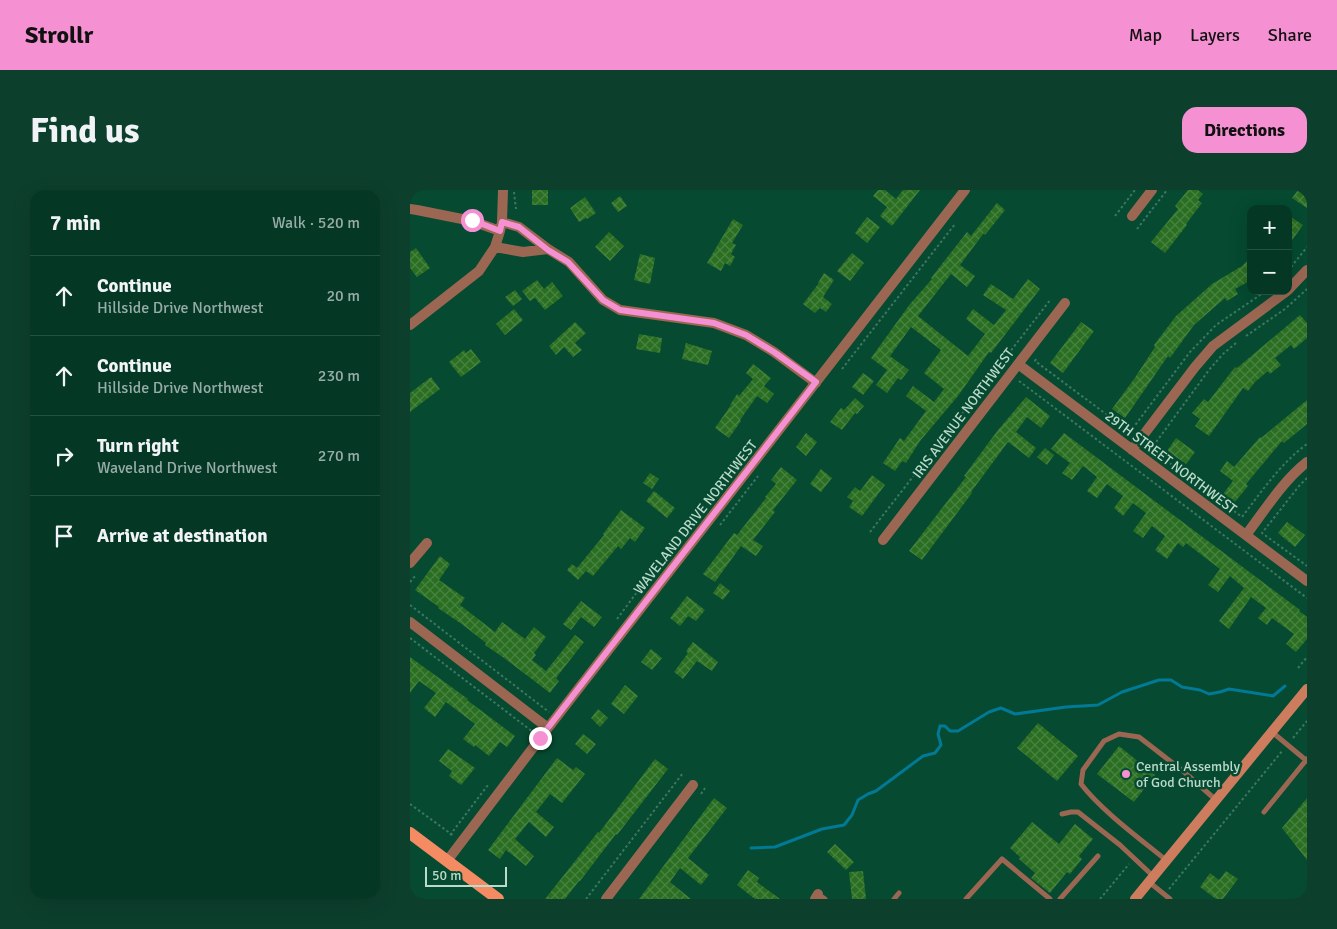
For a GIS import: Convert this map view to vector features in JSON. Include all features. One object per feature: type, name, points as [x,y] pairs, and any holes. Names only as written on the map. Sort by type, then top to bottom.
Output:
[{"type":"main road","points":[[1135,899],[1307,688]]},
{"type":"main road","points":[[410,833],[498,899]]},
{"type":"street","points":[[410,325],[479,271],[495,247],[501,226],[503,190]]},
{"type":"street","name":"WAVELAND DRIVE NORTHWEST","points":[[447,861],[556,717],[966,190]]},
{"type":"street","points":[[1132,216],[1152,190]]},
{"type":"street","points":[[410,210],[501,226],[519,227],[548,250],[568,262],[603,300],[620,310],[714,323],[746,335],[816,382]]},
{"type":"street","points":[[495,247],[523,252],[548,250]]},
{"type":"street","points":[[1292,287],[1307,270]]},
{"type":"street","points":[[1132,450],[1213,346],[1283,295]]},
{"type":"street","name":"IRIS AVENUE NORTHWEST","points":[[884,540],[1065,303]]},
{"type":"street","name":"29TH STREET NORTHWEST","points":[[1018,364],[1307,581]]},
{"type":"street","points":[[1246,535],[1280,489],[1307,462]]},
{"type":"street","points":[[410,563],[427,543]]},
{"type":"street","points":[[410,622],[548,728]]},
{"type":"street","points":[[606,899],[693,785]]},
{"type":"lane","points":[[1264,812],[1307,760],[1272,732]]},
{"type":"lane","points":[[1166,861],[1101,805],[1081,784],[1083,770],[1104,741],[1119,734],[1139,737],[1216,800]]},
{"type":"lane","points":[[1062,814],[1078,812],[1114,840],[1134,858],[1170,899]]},
{"type":"lane","points":[[1060,899],[1098,856]]},
{"type":"lane","points":[[966,899],[1002,859],[1050,899]]},
{"type":"lane","points":[[894,899],[899,893]]},
{"type":"path","points":[[514,190],[516,209]]},
{"type":"path","points":[[1115,216],[1135,190]]},
{"type":"path","points":[[1137,229],[1167,190]]},
{"type":"path","points":[[842,369],[955,224]]},
{"type":"path","points":[[1292,266],[1307,248]]},
{"type":"path","points":[[1246,336],[1285,309],[1307,289]]},
{"type":"path","points":[[1040,354],[1035,361],[1130,432],[1200,341],[1216,326],[1260,295]]},
{"type":"path","points":[[870,532],[1051,299]]},
{"type":"path","points":[[1239,340],[1209,370],[1151,448],[1242,517],[1282,466],[1307,444]]},
{"type":"path","points":[[1019,381],[1307,598]]},
{"type":"path","points":[[720,525],[758,476]]},
{"type":"path","points":[[1307,478],[1262,532],[1307,566]]},
{"type":"path","points":[[617,619],[674,544]]},
{"type":"path","points":[[410,582],[416,575]]},
{"type":"path","points":[[410,605],[556,717]]},
{"type":"path","points":[[410,638],[540,738]]},
{"type":"path","points":[[1298,668],[1307,658]]},
{"type":"path","points":[[1164,894],[1307,721]]},
{"type":"path","points":[[586,899],[683,773]]},
{"type":"path","points":[[450,834],[488,785]]},
{"type":"path","points":[[410,804],[462,841]]},
{"type":"path","points":[[1100,899],[1134,858]]},
{"type":"building","points":[[532,190],[548,190],[548,205],[532,205]]},
{"type":"building","points":[[878,190],[885,190],[896,199],[903,190],[920,190],[892,226],[880,216],[887,207],[873,196]]},
{"type":"building","points":[[1188,190],[1198,190],[1203,194],[1198,200],[1202,203],[1165,253],[1151,242],[1178,209],[1175,206]]},
{"type":"building","points":[[1298,190],[1307,190],[1307,208],[1292,198]]},
{"type":"building","points":[[620,196],[627,206],[618,212],[611,203]]},
{"type":"building","points":[[585,197],[596,213],[579,222],[570,208]]},
{"type":"building","points":[[997,203],[1005,210],[985,235],[984,233],[960,265],[975,276],[967,287],[951,274],[918,316],[968,356],[985,334],[966,319],[973,309],[994,325],[1006,310],[983,295],[991,284],[1013,299],[1028,279],[1040,289],[991,353],[989,352],[958,396],[920,441],[906,463],[902,461],[895,471],[883,463],[900,438],[904,441],[926,411],[906,396],[913,386],[934,402],[944,389],[924,373],[941,350],[911,327],[890,356],[909,370],[901,380],[898,378],[887,393],[876,385],[887,370],[871,358],[910,304],[932,279],[967,232],[971,236]]},
{"type":"building","points":[[867,217],[880,227],[867,243],[855,233]]},
{"type":"building","points":[[1292,218],[1303,225],[1292,240]]},
{"type":"building","points":[[733,219],[743,225],[732,243],[736,245],[731,254],[735,257],[730,266],[725,263],[721,271],[707,263]]},
{"type":"building","points":[[609,232],[624,246],[610,261],[595,247]]},
{"type":"building","points":[[416,248],[430,268],[417,277],[410,268],[410,252]]},
{"type":"building","points":[[852,253],[864,263],[850,281],[837,271]]},
{"type":"building","points":[[640,254],[655,258],[650,284],[634,280]]},
{"type":"building","points":[[1247,261],[1247,282],[1235,289],[1238,294],[1227,301],[1225,298],[1194,325],[1170,358],[1168,356],[1125,418],[1112,409],[1155,347],[1154,345],[1176,316],[1212,284]]},
{"type":"building","points":[[824,273],[834,280],[823,297],[832,304],[826,312],[820,308],[815,313],[803,304]]},
{"type":"building","points":[[537,280],[544,289],[552,282],[563,296],[545,310],[535,298],[530,301],[522,291]]},
{"type":"building","points":[[515,290],[522,299],[513,306],[505,297]]},
{"type":"building","points":[[514,309],[523,320],[505,335],[496,324]]},
{"type":"building","points":[[1300,315],[1307,323],[1307,338],[1294,349],[1291,345],[1275,358],[1281,365],[1270,374],[1268,371],[1248,391],[1243,388],[1209,436],[1195,426],[1200,419],[1192,413],[1204,399],[1208,402],[1235,367],[1237,368]]},
{"type":"building","points":[[575,322],[586,333],[575,343],[582,350],[573,357],[564,347],[556,355],[549,346]]},
{"type":"building","points":[[1081,322],[1094,331],[1063,373],[1050,363]]},
{"type":"building","points":[[639,334],[662,338],[660,353],[636,349]]},
{"type":"building","points":[[686,343],[712,351],[708,365],[682,359]]},
{"type":"building","points":[[471,349],[481,362],[461,377],[449,362],[464,350],[466,353]]},
{"type":"building","points":[[753,364],[771,378],[764,386],[774,394],[767,403],[757,396],[729,438],[715,428],[737,394],[739,396],[753,379],[746,373]]},
{"type":"building","points":[[863,373],[874,381],[863,395],[852,387]]},
{"type":"building","points":[[431,377],[440,389],[410,412],[410,393]]},
{"type":"building","points":[[1026,397],[1050,416],[1041,428],[1027,417],[1016,432],[1036,448],[1029,458],[1008,442],[922,560],[909,551],[966,477],[964,476],[998,430]]},
{"type":"building","points":[[855,398],[864,406],[857,414],[855,413],[842,430],[830,422],[841,408],[844,410]]},
{"type":"building","points":[[1307,400],[1307,424],[1284,443],[1282,441],[1246,484],[1248,486],[1234,503],[1223,494],[1233,481],[1220,471],[1227,461],[1234,467],[1260,437]]},
{"type":"building","points":[[806,433],[817,442],[806,456],[796,447]]},
{"type":"building","points":[[1064,433],[1300,610],[1307,617],[1307,639],[1296,652],[1286,644],[1294,634],[1272,618],[1267,625],[1258,618],[1266,608],[1251,597],[1229,629],[1219,621],[1244,588],[1230,576],[1218,592],[1208,585],[1220,569],[1186,543],[1183,547],[1178,543],[1167,559],[1155,550],[1165,536],[1152,526],[1143,538],[1133,531],[1146,513],[1133,503],[1123,516],[1114,508],[1123,496],[1107,484],[1097,498],[1087,491],[1097,477],[1083,466],[1072,480],[1062,473],[1070,463],[1051,449]]},
{"type":"building","points":[[1176,438],[1195,452],[1186,464],[1167,451]]},
{"type":"building","points":[[1045,448],[1054,455],[1047,465],[1037,457]]},
{"type":"building","points":[[781,467],[797,480],[773,510],[775,512],[753,540],[763,546],[756,556],[741,546],[715,582],[703,574],[734,533],[737,535],[766,498],[776,484],[771,480]]},
{"type":"building","points":[[821,469],[832,478],[821,492],[810,484]]},
{"type":"building","points":[[650,473],[659,479],[652,489],[643,483]]},
{"type":"building","points":[[872,475],[885,485],[862,516],[849,507],[853,501],[847,497],[855,487],[860,491]]},
{"type":"building","points":[[654,491],[675,508],[667,518],[646,501]]},
{"type":"building","points":[[621,510],[645,528],[635,542],[630,538],[621,549],[618,546],[593,576],[586,571],[578,580],[567,570],[572,564],[577,568],[604,535]]},
{"type":"building","points":[[1287,522],[1305,535],[1295,547],[1278,533]]},
{"type":"building","points":[[440,556],[450,564],[439,580],[465,598],[460,605],[495,632],[502,622],[525,639],[534,627],[546,637],[534,653],[536,655],[532,660],[546,671],[575,635],[584,642],[556,678],[559,681],[550,693],[415,590]]},
{"type":"building","points":[[720,583],[730,591],[723,600],[713,593]]},
{"type":"building","points":[[687,596],[705,610],[696,621],[688,616],[680,626],[670,618]]},
{"type":"building","points":[[581,601],[602,617],[594,627],[581,617],[571,630],[563,624]]},
{"type":"building","points":[[693,642],[718,662],[712,671],[697,661],[683,679],[674,672],[688,653],[686,651]]},
{"type":"building","points":[[651,649],[662,658],[652,670],[641,662]]},
{"type":"building","points":[[410,657],[515,736],[507,747],[500,742],[489,756],[475,745],[474,747],[463,739],[475,724],[446,702],[435,717],[424,708],[436,693],[419,681],[410,693]]},
{"type":"building","points":[[625,685],[638,696],[624,714],[611,704]]},
{"type":"building","points":[[598,709],[608,718],[600,727],[591,718]]},
{"type":"building","points":[[1038,723],[1078,756],[1057,781],[1017,748]]},
{"type":"building","points":[[583,734],[596,744],[587,754],[575,744]]},
{"type":"building","name":"Central Assembly of God Church","points":[[1119,746],[1155,775],[1134,802],[1097,774]]},
{"type":"building","points":[[448,749],[475,768],[461,785],[449,776],[452,771],[439,761]]},
{"type":"building","points":[[557,758],[573,770],[576,767],[585,774],[562,803],[550,794],[536,812],[554,827],[546,837],[529,822],[515,839],[534,856],[526,866],[506,850],[500,859],[488,850]]},
{"type":"building","points":[[655,759],[668,769],[617,835],[565,899],[545,899],[599,833]]},
{"type":"building","points":[[714,798],[727,808],[688,858],[709,875],[701,885],[680,868],[670,882],[691,899],[639,899]]},
{"type":"building","points":[[1307,798],[1307,860],[1282,828]]},
{"type":"building","points":[[1032,822],[1059,844],[1075,824],[1093,839],[1079,856],[1082,859],[1070,874],[1067,872],[1050,893],[1031,878],[1035,873],[1010,848]]},
{"type":"building","points":[[835,844],[854,862],[846,870],[827,852]]},
{"type":"building","points":[[748,870],[759,878],[757,882],[780,899],[755,899],[737,885]]},
{"type":"building","points":[[863,871],[866,899],[852,899],[849,872]]},
{"type":"building","points":[[1226,871],[1238,879],[1223,899],[1216,899],[1200,887],[1210,873],[1219,880]]},
{"type":"waterway","points":[[751,848],[775,847],[822,829],[844,825],[852,815],[858,800],[876,791],[923,756],[935,753],[941,745],[938,734],[940,726],[945,726],[950,731],[958,731],[989,712],[1001,708],[1015,714],[1098,705],[1122,692],[1159,680],[1171,680],[1182,687],[1200,690],[1209,694],[1229,689],[1273,696],[1285,686]]},
{"type":"place","name":"Central Assembly of God Church","points":[[1126,774]]},
{"type":"route","points":[[472,220],[500,231],[502,222],[519,227],[548,250],[568,262],[603,300],[620,310],[714,323],[746,335],[816,382],[540,738]]}]
